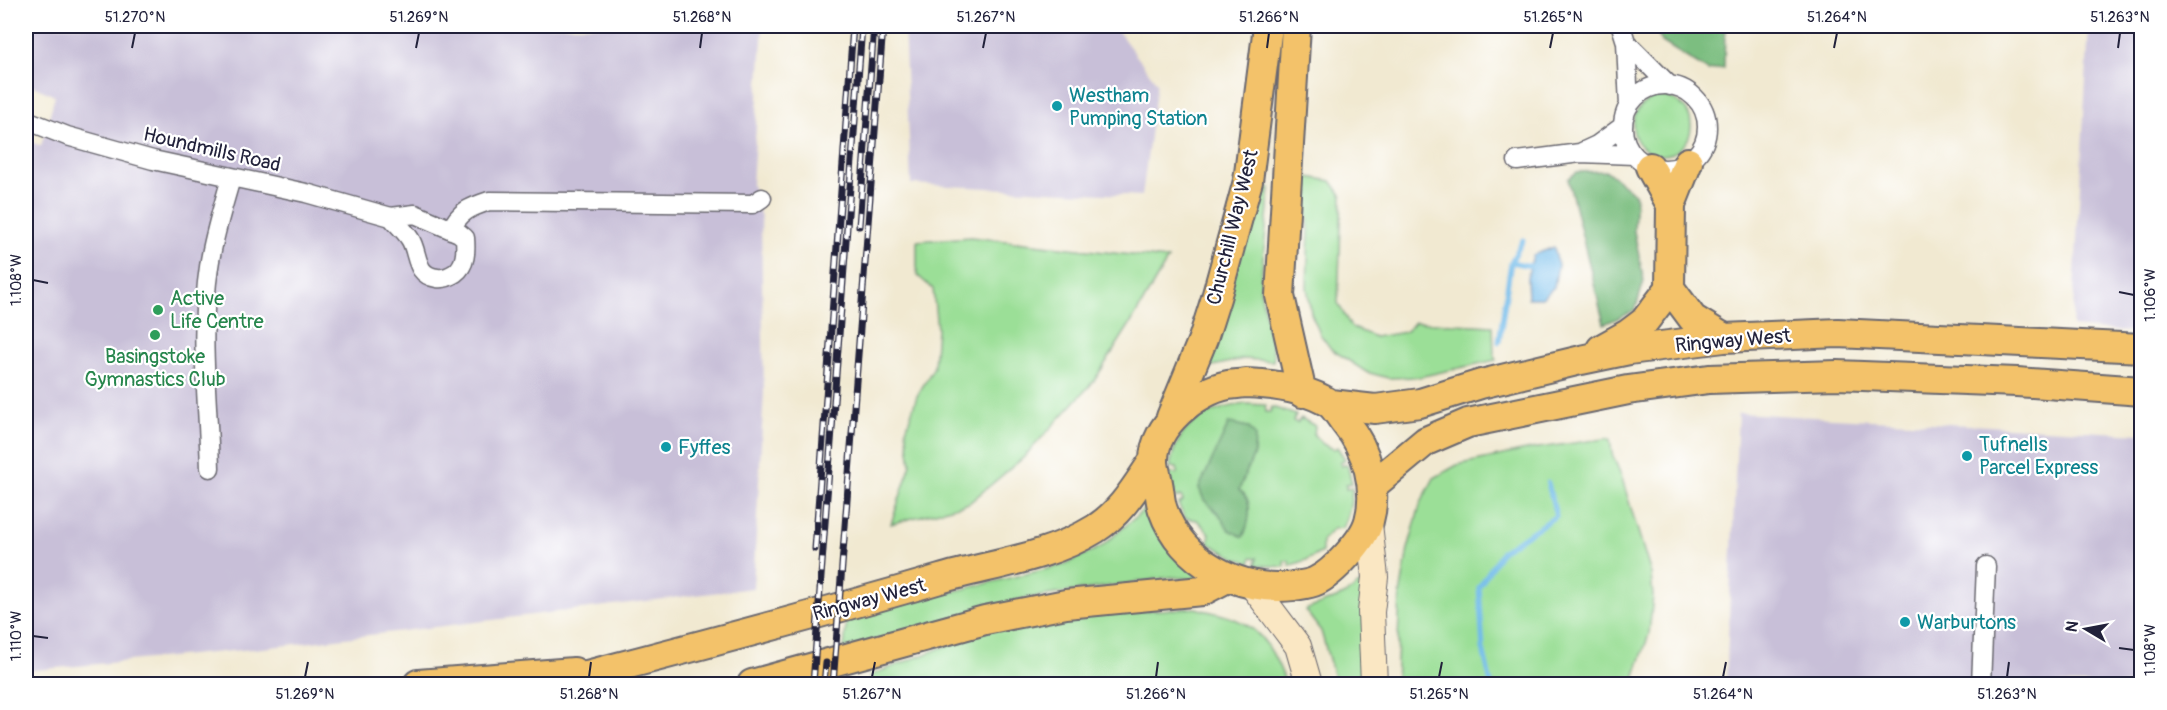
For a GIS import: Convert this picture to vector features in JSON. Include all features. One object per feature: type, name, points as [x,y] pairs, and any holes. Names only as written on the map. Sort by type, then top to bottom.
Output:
[{"type":"main road","name":"Churchill Way West","points":[[1170,422],[1209,318],[1248,181],[1268,26]]},
{"type":"main road","name":"Churchill Way West","points":[[1296,26],[1280,296],[1302,393]]},
{"type":"main road","points":[[1642,161],[1671,205]]},
{"type":"main road","points":[[1581,360],[1628,334],[1644,322],[1670,288],[1671,205],[1688,162]]},
{"type":"main road","points":[[1670,288],[1694,319],[1724,338]]},
{"type":"main road","name":"Ringway West","points":[[1331,404],[1375,408],[1420,403],[1480,384],[1581,360],[1629,350],[1724,338],[1838,333],[2142,348]]},
{"type":"main road","name":"Ringway West","points":[[1372,486],[1426,441],[1439,433],[1468,423],[1628,390],[1709,379],[1837,375],[2017,381],[2142,391]]},
{"type":"main road","points":[[1369,524],[1345,559],[1315,582],[1276,588],[1241,581],[1211,568],[1198,559],[1172,530],[1163,509],[1154,460],[1161,435],[1187,403],[1227,385],[1270,384],[1331,404],[1358,439],[1372,486],[1373,499],[1369,524],[1374,577],[1371,612],[1374,684]]},
{"type":"main road","name":"Ringway West","points":[[553,684],[1042,553],[1068,543],[1107,521],[1131,496],[1154,460]]},
{"type":"main road","points":[[752,684],[986,620],[1066,604],[1202,591],[1241,581]]},
{"type":"main road","points":[[1241,581],[1298,646],[1309,684]]},
{"type":"main road","points":[[418,684],[608,669]]},
{"type":"street","points":[[1624,34],[1670,86]]},
{"type":"street","points":[[1624,34],[1629,106]]},
{"type":"street","points":[[1517,161],[1580,153],[1642,161],[1660,169],[1675,168],[1697,155],[1704,142],[1707,125],[1704,111],[1696,98],[1684,90],[1659,86],[1646,90],[1634,99],[1629,106],[1623,126],[1624,140],[1642,161]]},
{"type":"street","name":"Houndmills Road","points":[[26,120],[67,136],[153,160],[306,193],[391,217],[415,214],[452,230]]},
{"type":"street","points":[[1580,153],[1597,145],[1623,126]]},
{"type":"street","points":[[210,468],[206,345],[207,287],[209,266],[231,178]]},
{"type":"street","points":[[391,217],[411,240],[420,269],[433,278],[446,278],[462,266],[466,250],[465,238],[452,230],[456,219],[467,209],[489,201],[753,204],[762,198]]},
{"type":"street","points":[[1981,684],[1986,566]]},
{"type":"shaded area","points":[[26,26],[763,26],[752,184],[761,218],[764,392],[753,588],[263,648],[26,671],[26,140],[41,146],[55,96],[26,83]]},
{"type":"shaded area","points":[[904,26],[1114,26],[1157,83],[1142,196],[911,184]]},
{"type":"shaded area","points":[[2089,26],[2141,26],[2141,333],[2072,327]]},
{"type":"shaded area","points":[[1738,413],[2141,434],[2141,684],[1726,684]]},
{"type":"green space","points":[[1654,26],[1725,26],[1724,68],[1708,71],[1662,42]]},
{"type":"green space","points":[[1656,97],[1668,97],[1683,105],[1691,120],[1691,132],[1683,147],[1668,155],[1656,155],[1641,147],[1633,132],[1633,120],[1641,105]]},
{"type":"green space","points":[[1607,171],[1636,195],[1634,231],[1644,281],[1635,311],[1604,324],[1568,179],[1577,172]]},
{"type":"green space","points":[[1302,176],[1331,181],[1342,196],[1338,303],[1351,327],[1375,337],[1405,332],[1415,322],[1493,326],[1496,360],[1419,377],[1388,378],[1366,372],[1331,349],[1320,334],[1311,313],[1307,287],[1309,229]]},
{"type":"green space","points":[[1256,186],[1270,188],[1260,290],[1274,356],[1273,361],[1243,359],[1197,370]]},
{"type":"green space","points":[[971,237],[1168,259],[1094,381],[1023,458],[969,503],[891,524],[911,464],[906,430],[917,396],[934,367],[937,329],[933,289],[917,275],[917,241]]},
{"type":"green space","points":[[1266,405],[1265,412],[1270,412],[1272,407],[1296,415],[1293,421],[1297,423],[1301,418],[1315,426],[1314,435],[1328,447],[1334,449],[1337,447],[1345,459],[1340,463],[1342,466],[1347,464],[1352,483],[1346,484],[1346,489],[1352,488],[1352,493],[1350,509],[1343,528],[1333,529],[1322,541],[1322,552],[1290,566],[1289,561],[1284,561],[1285,567],[1256,565],[1257,558],[1252,557],[1250,563],[1208,543],[1210,534],[1197,520],[1185,518],[1178,504],[1183,501],[1181,496],[1176,498],[1170,480],[1170,473],[1177,474],[1177,468],[1170,467],[1173,452],[1186,430],[1206,415],[1231,406]]},
{"type":"green space","points":[[1229,423],[1248,427],[1255,435],[1254,454],[1239,490],[1244,494],[1249,505],[1249,519],[1243,537],[1229,530],[1219,514],[1204,500],[1199,488]]},
{"type":"green space","points":[[1610,438],[1612,454],[1621,475],[1651,574],[1653,596],[1649,634],[1632,684],[1396,684],[1400,595],[1408,549],[1420,505],[1434,478],[1457,465],[1531,449]]},
{"type":"green space","points":[[1146,508],[1157,530],[1169,546],[1201,577],[1201,580],[1171,577],[1021,599],[844,649],[847,617],[1063,565],[1101,547]]},
{"type":"green space","points":[[1364,581],[1366,684],[1336,684],[1321,631],[1305,610],[1344,595]]},
{"type":"green space","points":[[1196,608],[1232,618],[1255,631],[1274,655],[1286,684],[870,684],[871,675],[997,626],[1061,615]]},
{"type":"water","points":[[1554,247],[1558,265],[1554,287],[1542,298],[1528,298],[1527,278],[1533,255]]},
{"type":"waterway","points":[[1499,342],[1511,262],[1523,240]]},
{"type":"waterway","points":[[1511,262],[1530,266]]},
{"type":"waterway","points":[[1491,684],[1483,649],[1479,587],[1502,551],[1556,516],[1548,483]]},
{"type":"railway","points":[[815,549],[853,26]]},
{"type":"railway","points":[[813,684],[862,26]]},
{"type":"railway","points":[[859,226],[874,26]]},
{"type":"railway","points":[[833,684],[883,26]]},
{"type":"railway","points":[[824,684],[826,663]]},
{"type":"place","name":"Westham Pumping Station","points":[[1057,106]]},
{"type":"place","name":"Active Life Centre","points":[[158,310]]},
{"type":"place","name":"Basingstoke Gymnastics Club","points":[[155,335]]},
{"type":"place","name":"Fyffes","points":[[666,447]]},
{"type":"place","name":"Tufnells Parcel Express","points":[[1967,456]]},
{"type":"place","name":"Warburtons","points":[[1905,622]]}]
